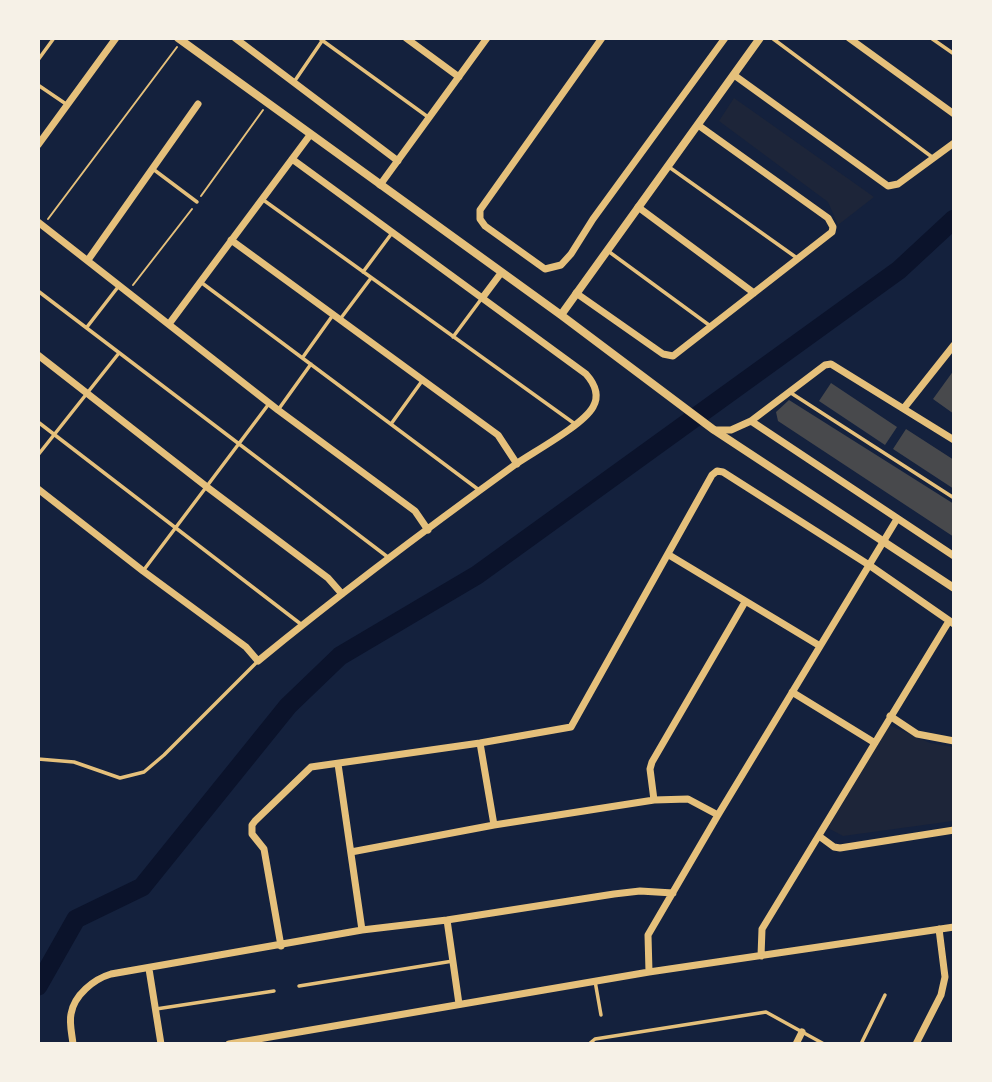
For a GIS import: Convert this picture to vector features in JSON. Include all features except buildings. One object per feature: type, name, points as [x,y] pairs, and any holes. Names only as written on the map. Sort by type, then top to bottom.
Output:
[{"type":"street","points":[[38,145],[116,38]]},
{"type":"street","points":[[235,38],[398,161]]},
{"type":"street","points":[[406,38],[459,77]]},
{"type":"street","points":[[380,185],[487,38]]},
{"type":"street","points":[[602,38],[480,210],[480,219],[485,226],[545,269],[561,265],[571,254],[593,219],[725,38]]},
{"type":"street","points":[[561,315],[760,38]]},
{"type":"street","points":[[849,38],[954,114]]},
{"type":"street","points":[[180,40],[561,315],[714,430],[954,588]]},
{"type":"street","points":[[734,75],[888,186],[898,184],[954,143]]},
{"type":"street","points":[[88,260],[198,104]]},
{"type":"street","points":[[576,293],[666,356],[677,354],[832,232],[832,222],[698,125]]},
{"type":"street","points":[[169,324],[310,135]]},
{"type":"street","points":[[38,489],[246,647],[258,661],[389,558],[593,409],[596,400],[592,381],[483,297],[292,159]]},
{"type":"street","points":[[638,207],[754,293]]},
{"type":"street","points":[[41,224],[278,410],[415,511],[428,530]]},
{"type":"street","points":[[232,240],[498,435],[517,464]]},
{"type":"street","points":[[483,297],[501,273]]},
{"type":"street","points":[[904,408],[954,345]]},
{"type":"street","points":[[38,355],[328,578],[342,594]]},
{"type":"street","points":[[714,430],[731,430],[751,421],[825,365],[835,365],[954,440]]},
{"type":"street","points":[[751,421],[954,556]]},
{"type":"street","points":[[281,946],[264,849],[254,838],[251,829],[255,821],[311,767],[480,743],[565,729],[573,724],[712,475],[717,471],[723,472],[869,565],[951,622],[890,716],[762,929],[761,956]]},
{"type":"street","points":[[649,972],[647,939],[718,815],[897,519]]},
{"type":"street","points":[[668,555],[820,646]]},
{"type":"street","points":[[654,800],[650,769],[652,762],[745,602]]},
{"type":"street","points":[[792,692],[875,743]]},
{"type":"street","points":[[890,716],[917,734],[954,741]]},
{"type":"street","points":[[480,743],[494,825]]},
{"type":"street","points":[[338,764],[362,930]]},
{"type":"street","points":[[351,852],[494,825],[654,800],[688,799],[718,815]]},
{"type":"street","points":[[819,836],[840,848],[954,830]]},
{"type":"street","points":[[73,1044],[71,1012],[79,997],[102,977],[362,930],[447,920],[627,892],[673,892]]},
{"type":"street","points":[[447,920],[459,1004]]},
{"type":"street","points":[[229,1044],[649,972],[954,927]]},
{"type":"street","points":[[916,1044],[949,976],[939,929]]},
{"type":"street","points":[[149,969],[161,1044]]},
{"type":"street","points":[[796,1044],[802,1032]]},
{"type":"lane","points":[[38,60],[54,38]]},
{"type":"lane","points":[[772,38],[934,158]]},
{"type":"lane","points":[[931,38],[954,54]]},
{"type":"lane","points":[[294,82],[321,40],[429,118]]},
{"type":"lane","points":[[38,85],[68,106]]},
{"type":"lane","points":[[668,166],[799,259]]},
{"type":"lane","points":[[153,169],[197,202]]},
{"type":"lane","points":[[262,199],[575,424]]},
{"type":"lane","points":[[363,272],[393,232]]},
{"type":"lane","points":[[607,250],[711,327]]},
{"type":"lane","points":[[302,358],[371,277]]},
{"type":"lane","points":[[200,282],[481,491]]},
{"type":"lane","points":[[86,328],[120,285]]},
{"type":"lane","points":[[38,291],[389,558]]},
{"type":"lane","points":[[453,337],[483,297]]},
{"type":"lane","points":[[38,455],[119,353]]},
{"type":"lane","points":[[278,410],[311,364]]},
{"type":"lane","points":[[391,424],[423,379]]},
{"type":"lane","points":[[790,393],[954,498]]},
{"type":"lane","points":[[144,571],[269,403]]},
{"type":"lane","points":[[38,422],[302,625]]},
{"type":"lane","points":[[38,759],[74,762],[121,778],[144,772],[258,661]]},
{"type":"lane","points":[[299,986],[453,961]]},
{"type":"lane","points":[[595,981],[601,1015]]},
{"type":"lane","points":[[156,1009],[274,990]]},
{"type":"lane","points":[[861,1044],[885,995]]},
{"type":"lane","points":[[589,1044],[593,1040],[604,1038],[766,1012],[824,1044]]},
{"type":"path","points":[[41,224],[180,40]]},
{"type":"shaded area","points":[[734,98],[874,197],[838,225],[828,202],[719,121]]},
{"type":"shaded area","points":[[889,725],[930,743],[953,747],[953,821],[843,836],[828,828]]},
{"type":"waterway","points":[[38,986],[76,919],[142,887],[288,706],[340,656],[477,575],[899,270],[954,219]]}]
